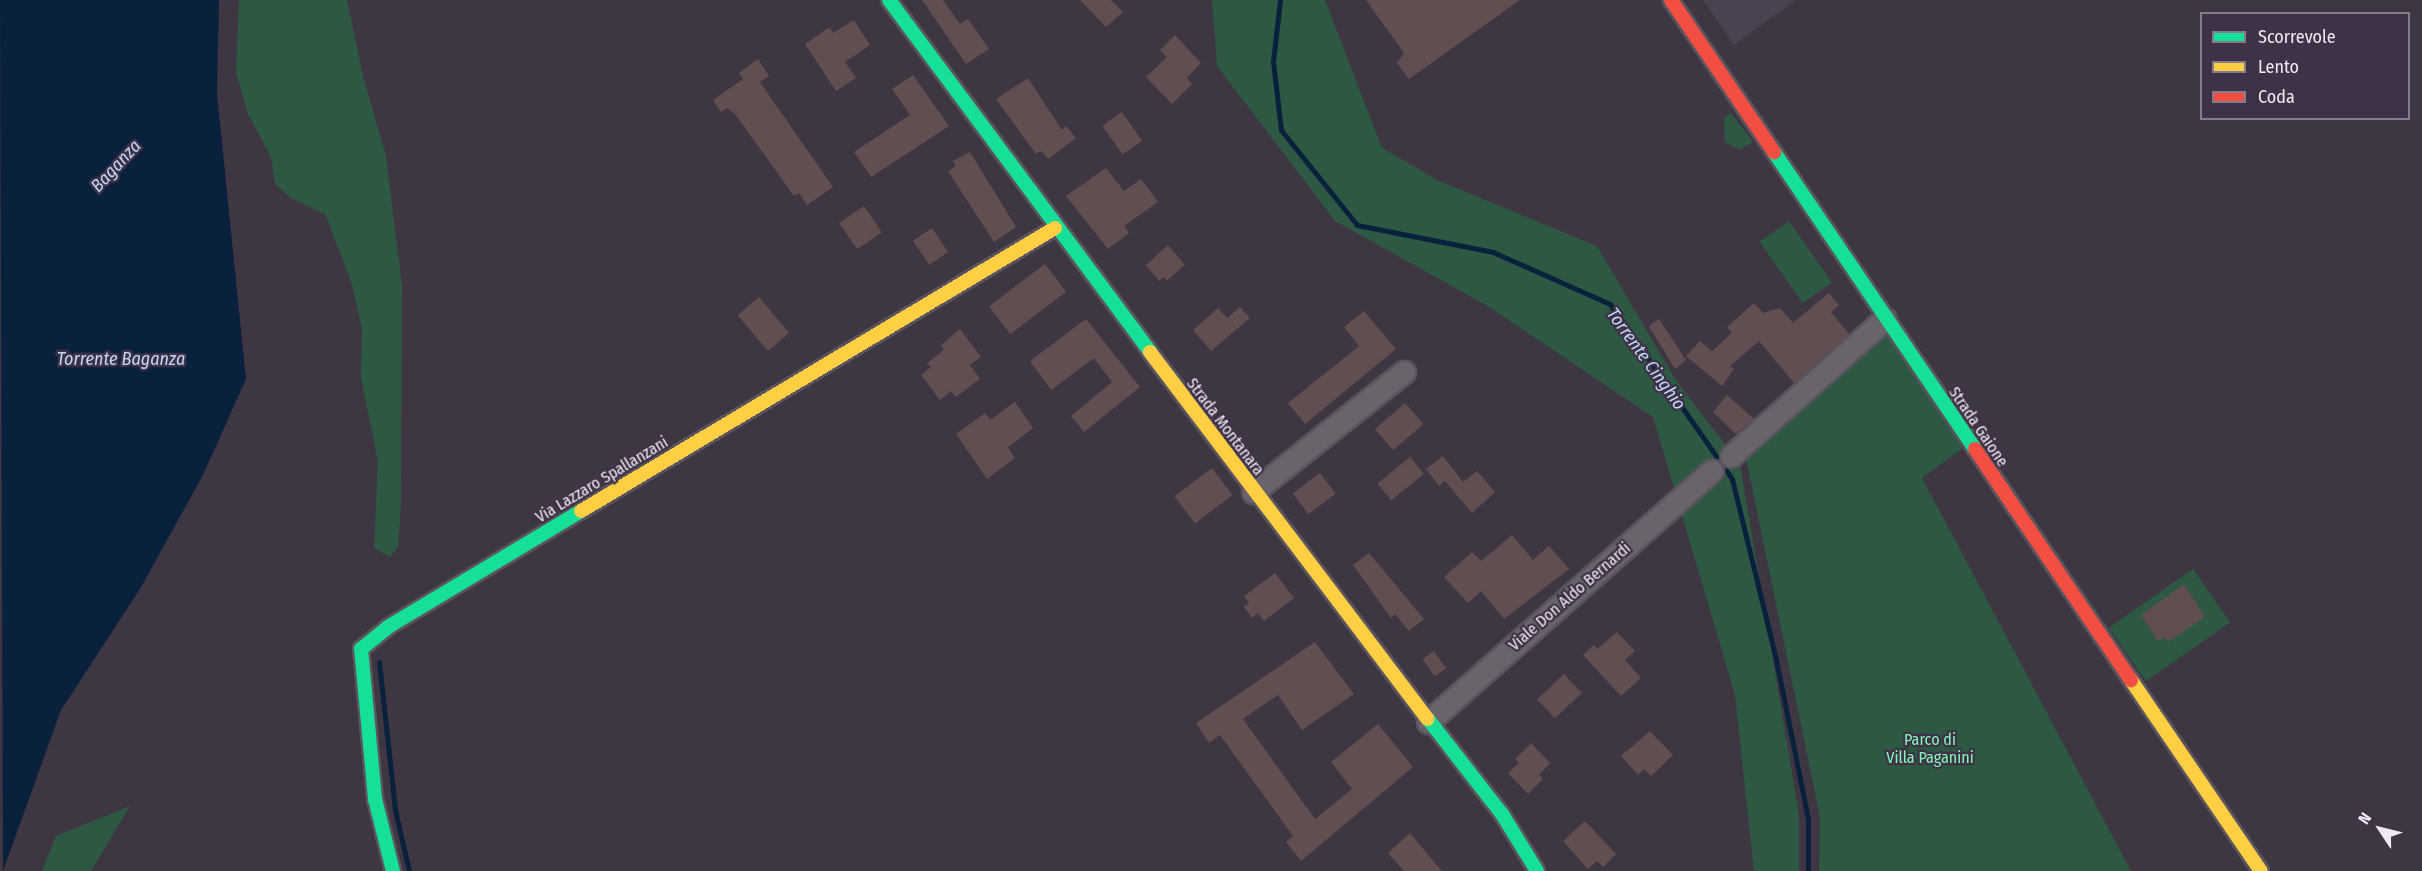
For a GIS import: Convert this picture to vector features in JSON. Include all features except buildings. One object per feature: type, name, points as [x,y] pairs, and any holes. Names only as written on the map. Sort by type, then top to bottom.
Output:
[{"type":"street","name":"Strada Montanara","points":[[889,0],[1055,228],[1253,492],[1428,722],[1502,814],[1537,871]]},
{"type":"street","name":"Strada Gaione","points":[[1671,0],[1850,261],[1885,319],[2261,871]]},
{"type":"street","name":"Via Lazzaro Spallanzani","points":[[393,871],[375,799],[361,649],[388,627],[1055,228]]},
{"type":"street","points":[[1731,456],[1885,319]]},
{"type":"street","points":[[1253,492],[1404,372]]},
{"type":"street","name":"Viale Don Aldo Bernardi","points":[[1428,722],[1712,471]]},
{"type":"shaded area","points":[[1703,0],[1796,0],[1734,45]]},
{"type":"green space","points":[[239,0],[347,0],[363,76],[386,156],[402,286],[401,506],[398,547],[390,557],[374,548],[378,461],[361,378],[362,328],[351,281],[325,214],[291,198],[275,184],[271,157],[248,114],[236,73]]},
{"type":"green space","points":[[1212,0],[1325,0],[1382,148],[1439,181],[1597,246],[1675,379],[1740,464],[1799,815],[1799,871],[1754,871],[1735,695],[1653,417],[1486,305],[1335,221],[1217,66]]},
{"type":"green space","points":[[1731,113],[1753,142],[1740,150],[1725,142],[1724,118]]},
{"type":"green space","points":[[1789,221],[1832,282],[1803,303],[1760,242]]},
{"type":"green space","name":"Parco di Villa Paganini","points":[[1889,334],[1967,445],[1922,478],[2131,871],[1819,871],[1820,817],[1746,458],[1844,366]]},
{"type":"green space","points":[[2193,569],[2230,622],[2146,681],[2109,628]]},
{"type":"green space","points":[[130,806],[91,871],[42,871],[56,836]]},
{"type":"water","name":"Torrente Baganza","points":[[0,0],[219,0],[217,94],[246,379],[203,475],[140,589],[61,710],[3,871]]},
{"type":"waterway","name":"Torrente Cinghio","points":[[1280,0],[1273,61],[1281,130],[1357,225],[1493,252],[1610,304],[1732,479],[1776,660],[1808,819],[1808,871]]},
{"type":"waterway","points":[[379,662],[395,810],[409,871]]},
{"type":"traffic: fast","points":[[889,0],[1150,352]]},
{"type":"traffic: fast","points":[[1774,152],[1975,449]]},
{"type":"traffic: fast","points":[[393,871],[375,799],[361,649],[388,627],[581,511]]},
{"type":"traffic: fast","points":[[1428,719],[1502,814],[1537,871]]},
{"type":"traffic: slow","points":[[581,511],[1055,228]]},
{"type":"traffic: slow","points":[[1150,352],[1428,719]]},
{"type":"traffic: slow","points":[[2131,680],[2261,871]]},
{"type":"traffic: jam","points":[[1671,0],[1774,152]]},
{"type":"traffic: jam","points":[[1975,449],[2131,680]]},
{"type":"water label","name":"Baganza","points":[[116,166]]}]
